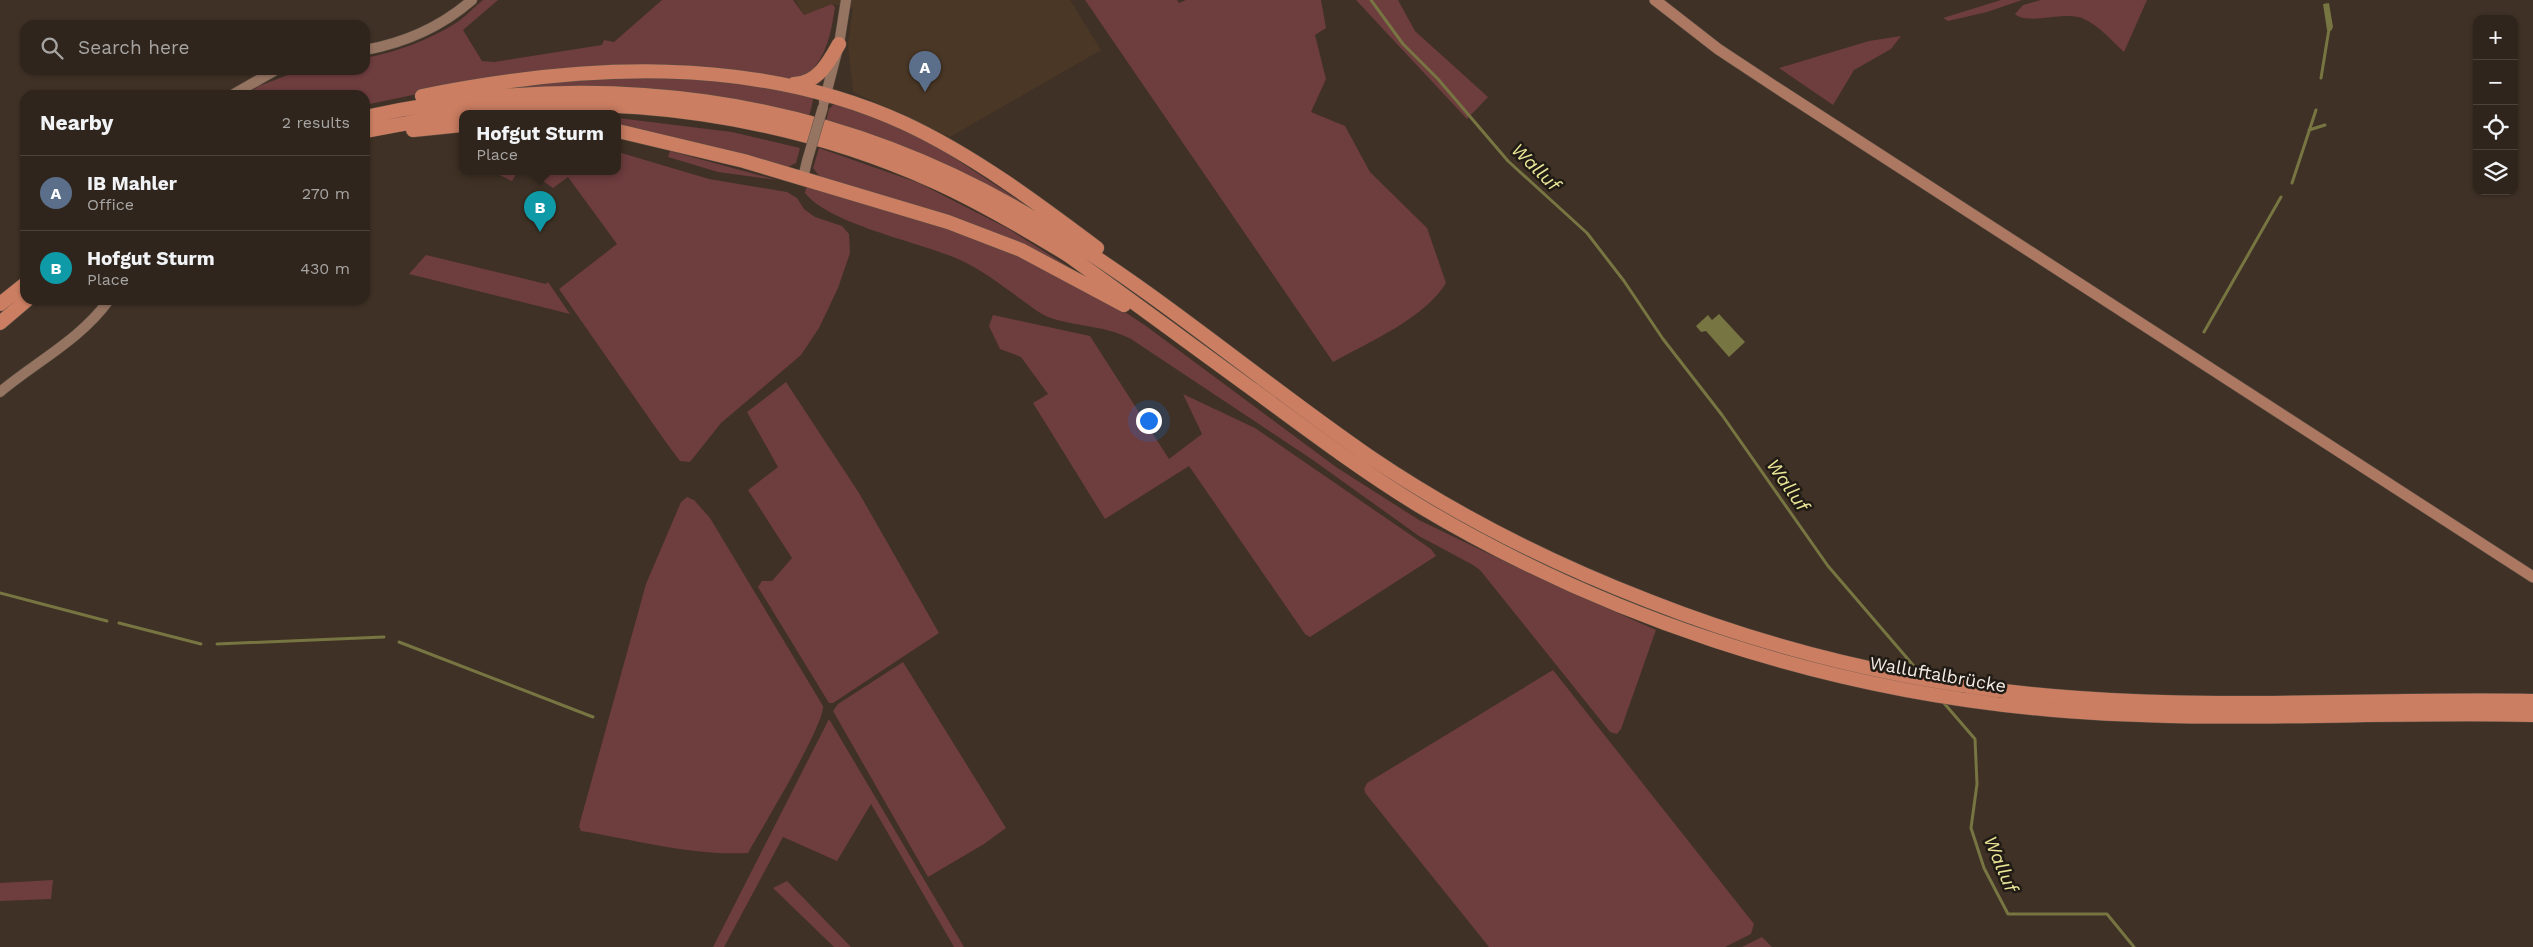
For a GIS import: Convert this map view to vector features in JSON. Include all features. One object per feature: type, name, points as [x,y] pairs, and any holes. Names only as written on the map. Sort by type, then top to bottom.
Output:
[{"type":"highway","points":[[370,114],[405,99],[481,84],[548,76],[612,72],[675,72],[723,75],[785,84],[798,84],[815,77],[828,64],[839,44]]},
{"type":"highway","points":[[785,84],[825,100],[904,123],[979,166],[1102,252],[1155,300]]},
{"type":"highway","points":[[370,115],[464,98],[570,91],[677,97],[782,115],[884,146],[981,189],[1073,243],[1155,300],[1307,412],[1404,479],[1539,554],[1645,607]]},
{"type":"highway","points":[[496,110],[528,107],[631,107],[734,120],[835,144],[932,180],[1024,228],[1068,255],[1365,471],[1417,504],[1535,567],[1645,607]]},
{"type":"highway","points":[[370,130],[459,114]]},
{"type":"highway","points":[[370,137],[459,125]]},
{"type":"highway","points":[[621,133],[699,148],[948,222],[1021,250],[1111,297],[1194,346]]},
{"type":"highway","points":[[0,304],[20,288]]},
{"type":"highway","points":[[0,323],[21,305]]},
{"type":"highway","name":"Walluftalbrücke","points":[[1645,607],[1777,659],[1854,679],[1942,696],[2074,712],[2237,709]]},
{"type":"highway","points":[[2237,709],[2533,700]]},
{"type":"highway","points":[[2237,709],[2533,715]]},
{"type":"main road","points":[[1655,0],[1718,49],[1774,86],[2533,577]]},
{"type":"street","points":[[370,49],[396,43],[422,33],[446,20],[472,0]]},
{"type":"street","points":[[803,178],[839,44],[846,0]]},
{"type":"street","points":[[241,90],[267,75]]},
{"type":"street","points":[[0,392],[70,342],[106,305]]},
{"type":"shaded area","points":[[483,0],[498,0],[463,30],[482,61],[494,62],[602,45],[604,40],[614,42],[662,0],[793,0],[804,15],[832,4],[835,7],[829,39],[821,58],[815,67],[798,80],[723,72],[475,82],[370,104],[370,90],[253,90],[288,75],[370,75],[370,57],[400,49],[424,40],[459,21]]},
{"type":"shaded area","points":[[795,0],[1070,0],[1101,50],[950,137],[853,92],[848,45],[853,8],[832,4],[804,15]]},
{"type":"shaded area","points":[[1085,0],[1177,0],[1179,3],[1186,0],[1321,0],[1326,28],[1315,35],[1326,79],[1311,112],[1345,126],[1370,172],[1427,228],[1446,283],[1437,296],[1411,318],[1333,362]]},
{"type":"shaded area","points":[[1356,0],[1398,0],[1415,31],[1488,97],[1467,119]]},
{"type":"shaded area","points":[[2001,0],[2022,0],[1987,12],[1948,21],[1943,18]]},
{"type":"shaded area","points":[[2041,0],[2147,0],[2124,52],[2100,30],[2084,19],[2067,16],[2029,19],[2015,14],[2023,5]]},
{"type":"shaded area","points":[[2329,3],[2333,27],[2331,31],[2327,30],[2323,4]]},
{"type":"shaded area","points":[[1901,36],[1891,49],[1854,70],[1833,105],[1779,68],[1869,41]]},
{"type":"shaded area","points":[[605,78],[673,78],[745,82],[811,96],[813,100],[809,117],[713,98],[636,87],[500,88],[533,83]]},
{"type":"shaded area","points":[[834,104],[844,105],[910,133],[942,150],[1061,228],[826,122],[829,109]]},
{"type":"shaded area","points":[[621,118],[732,132],[800,148],[796,163],[788,167],[621,128]]},
{"type":"shaded area","points":[[819,148],[919,183],[1007,228],[1088,279],[820,177],[813,168]]},
{"type":"shaded area","points":[[670,151],[777,180],[718,172],[668,157]]},
{"type":"shaded area","points":[[621,153],[709,179],[787,192],[797,198],[804,209],[815,217],[842,226],[849,234],[850,253],[838,288],[819,328],[801,355],[721,423],[690,462],[680,461],[559,289],[617,244],[568,177],[553,188],[534,175],[621,175]]},
{"type":"shaded area","points":[[499,175],[516,175],[512,181]]},
{"type":"shaded area","points":[[811,187],[944,226],[1030,260],[1104,298],[1146,326],[1336,467],[1419,520],[1537,577],[1656,630],[1621,729],[1617,734],[1610,732],[1480,570],[1473,565],[1419,536],[1310,458],[1131,339],[1103,329],[1064,322],[1045,316],[991,278],[958,259],[876,231],[834,214],[817,204],[805,193],[806,188]]},
{"type":"shaded area","points":[[426,255],[546,284],[548,282],[570,314],[409,274]]},
{"type":"shaded area","points":[[1719,314],[1745,342],[1729,357],[1706,331],[1701,332],[1696,326],[1708,315],[1712,320]]},
{"type":"shaded area","points":[[993,315],[1090,336],[1169,459],[1202,434],[1183,394],[1255,428],[1431,549],[1436,556],[1310,637],[1305,634],[1189,466],[1105,519],[1033,403],[1048,394],[1021,357],[1000,349],[989,326]]},
{"type":"shaded area","points":[[786,382],[859,493],[939,633],[833,703],[829,703],[758,587],[762,581],[772,581],[792,558],[748,490],[778,467],[747,412]]},
{"type":"shaded area","points":[[687,497],[694,500],[710,518],[823,706],[814,734],[748,853],[685,850],[581,831],[579,826],[646,584],[681,502]]},
{"type":"shaded area","points":[[903,662],[1006,828],[984,844],[928,877],[833,711],[838,704]]},
{"type":"shaded area","points":[[1553,670],[1754,924],[1751,934],[1725,947],[1489,947],[1366,794],[1364,789],[1367,783]]},
{"type":"shaded area","points":[[829,719],[964,947],[954,947],[871,804],[837,861],[783,837],[724,947],[713,947]]},
{"type":"shaded area","points":[[53,880],[51,899],[0,901],[0,883]]},
{"type":"shaded area","points":[[787,881],[851,947],[834,947],[773,888]]},
{"type":"shaded area","points":[[1762,937],[1772,947],[1742,947]]},
{"type":"waterway","name":"Walluf","points":[[1371,0],[1403,44],[1438,79],[1508,161],[1587,233],[1624,281],[1663,339],[1722,415],[1828,566],[1919,672]]},
{"type":"waterway","points":[[2321,78],[2329,29]]},
{"type":"waterway","points":[[2292,183],[2316,110]]},
{"type":"waterway","points":[[2309,130],[2325,125]]},
{"type":"waterway","points":[[2204,332],[2281,197]]},
{"type":"waterway","points":[[0,593],[107,621]]},
{"type":"waterway","points":[[119,623],[201,644]]},
{"type":"waterway","points":[[217,644],[384,637]]},
{"type":"waterway","points":[[399,642],[593,717]]},
{"type":"waterway","name":"Walluf","points":[[1943,702],[1975,739],[1977,784],[1971,828],[1984,868],[2008,914],[2107,914],[2134,947]]},
{"type":"place","name":"IB Mahler","points":[[925,92]]},
{"type":"place","name":"Hofgut Sturm","points":[[540,232]]}]
